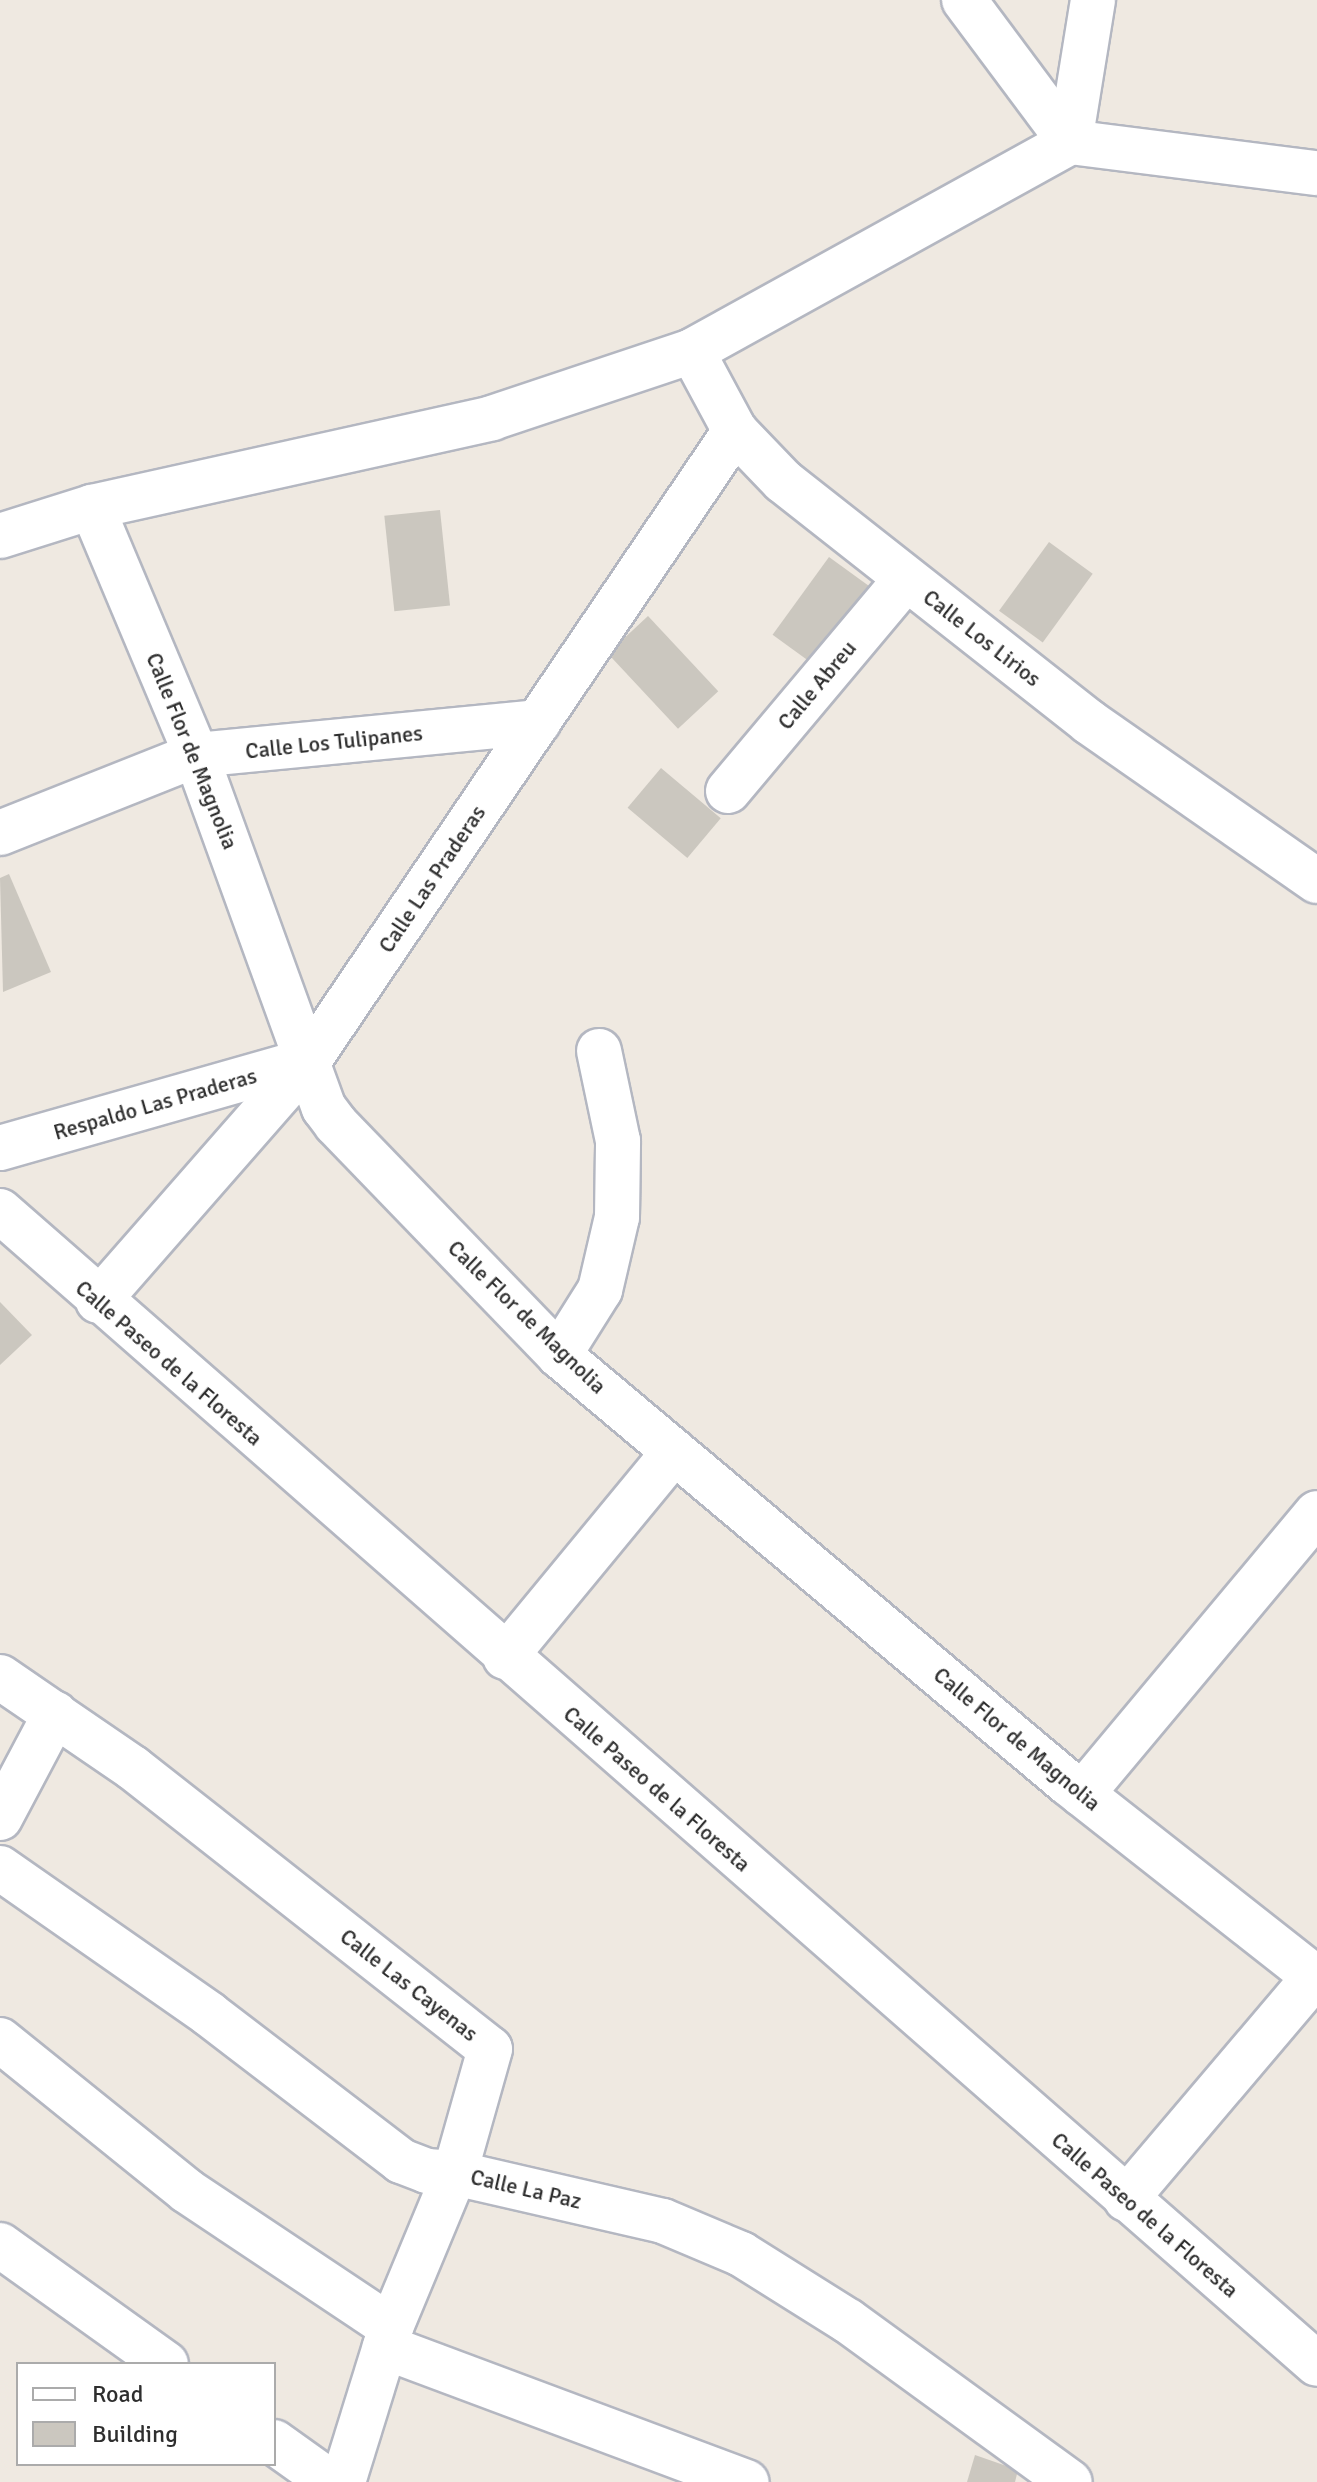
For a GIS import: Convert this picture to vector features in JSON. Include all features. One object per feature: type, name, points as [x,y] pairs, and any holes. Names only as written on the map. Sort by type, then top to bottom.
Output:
[{"type":"street","points":[[964,0],[1070,142]]},
{"type":"street","points":[[1070,142],[1093,0]]},
{"type":"street","points":[[0,536],[92,507],[492,418],[692,351],[1070,142],[1317,173]]},
{"type":"street","name":"Calle Los Lirios","points":[[692,351],[735,431],[783,481],[1089,722],[1317,881]]},
{"type":"street","name":"Calle Las Praderas","points":[[98,1301],[309,1060],[735,431]]},
{"type":"street","name":"Calle Flor de Magnolia","points":[[92,507],[196,755],[324,1108],[336,1124],[559,1355],[1082,1794],[1316,1977]]},
{"type":"street","name":"Calle Abreu","points":[[728,791],[906,579]]},
{"type":"street","name":"Calle Los Tulipanes","points":[[0,833],[196,755],[538,722]]},
{"type":"street","points":[[559,1355],[600,1290],[617,1217],[618,1141],[599,1051]]},
{"type":"street","name":"Respaldo Las Praderas","points":[[0,1148],[309,1060]]},
{"type":"street","name":"Calle Paseo de la Floresta","points":[[0,1211],[98,1301],[1317,2364]]},
{"type":"street","points":[[505,1657],[674,1452]]},
{"type":"street","points":[[1082,1794],[1317,1513]]},
{"type":"street","name":"Calle Las Cayenas","points":[[0,1677],[133,1768],[490,2049],[455,2173],[388,2337],[343,2482]]},
{"type":"street","points":[[0,1818],[55,1714]]},
{"type":"street","name":"Calle La Paz","points":[[0,1868],[209,2014],[373,2142],[427,2171],[455,2173],[663,2221],[741,2254],[848,2321],[1070,2482]]},
{"type":"street","points":[[1126,2199],[1316,1977]]},
{"type":"street","points":[[0,2040],[187,2191],[388,2337],[747,2482]]},
{"type":"street","points":[[0,2245],[163,2362]]},
{"type":"street","points":[[276,2443],[330,2482]]},
{"type":"building","points":[[440,510],[450,605],[394,611],[384,516]]},
{"type":"building","points":[[1049,542],[1093,574],[1043,643],[999,611]]},
{"type":"building","points":[[829,557],[869,586],[812,663],[773,635]]},
{"type":"building","points":[[648,616],[718,691],[678,729],[608,654]]},
{"type":"building","points":[[661,768],[721,818],[687,858],[628,808]]},
{"type":"building","points":[[9,874],[51,972],[3,992],[0,878]]},
{"type":"building","points":[[0,1302],[32,1335],[0,1365]]},
{"type":"building","points":[[975,2455],[1018,2470],[1015,2482],[967,2482]]}]
